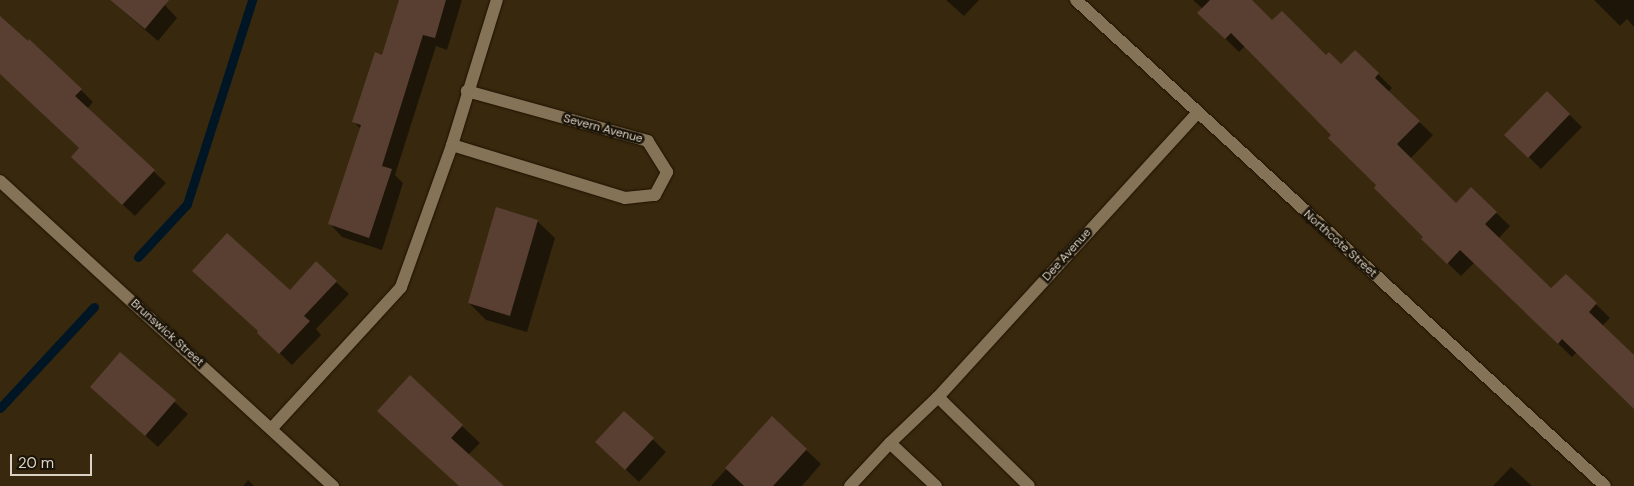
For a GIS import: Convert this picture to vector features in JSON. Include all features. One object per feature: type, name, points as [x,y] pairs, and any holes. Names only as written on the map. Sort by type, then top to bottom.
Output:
[{"type":"street","points":[[272,428],[401,287],[452,145],[498,0]]},
{"type":"street","name":"Northcote Street","points":[[1076,0],[1605,486]]},
{"type":"street","name":"Severn Avenue","points":[[452,145],[625,198],[656,195],[668,172],[648,141],[468,92]]},
{"type":"street","name":"Dee Avenue","points":[[850,486],[890,443],[938,397],[1197,113]]},
{"type":"street","name":"Brunswick Street","points":[[0,181],[334,486]]},
{"type":"street","points":[[938,397],[1030,486]]},
{"type":"street","points":[[890,443],[936,486]]},
{"type":"building","points":[[110,0],[169,0],[145,29]]},
{"type":"building","points":[[399,0],[446,0],[435,38],[423,35],[382,166],[392,169],[369,238],[328,224],[361,125],[352,122],[375,52],[382,55]]},
{"type":"building","points":[[1210,0],[1252,0],[1272,20],[1282,11],[1326,55],[1329,52],[1341,64],[1355,50],[1379,73],[1375,78],[1420,121],[1397,144],[1456,203],[1471,187],[1497,212],[1485,224],[1551,288],[1566,274],[1597,303],[1589,312],[1634,355],[1634,409],[1562,339],[1558,344],[1460,250],[1447,264],[1421,239],[1423,237],[1374,188],[1376,185],[1328,138],[1331,135],[1231,33],[1225,39],[1197,13]]},
{"type":"building","points":[[0,16],[28,41],[29,39],[82,89],[75,96],[155,170],[122,205],[71,157],[79,148],[0,74]]},
{"type":"building","points":[[1547,91],[1570,114],[1528,158],[1504,135]]},
{"type":"building","points":[[496,207],[538,220],[510,316],[468,303]]},
{"type":"building","points":[[227,233],[290,290],[316,261],[337,281],[304,316],[310,321],[279,354],[257,333],[258,331],[192,271]]},
{"type":"building","points":[[120,352],[176,400],[145,436],[90,387]]},
{"type":"building","points":[[410,375],[463,425],[451,438],[504,486],[459,486],[377,411]]},
{"type":"building","points":[[624,411],[654,438],[625,470],[595,442]]},
{"type":"building","points":[[772,416],[807,449],[773,486],[744,486],[725,468]]},
{"type":"waterway","points":[[138,257],[187,204],[252,0]]},
{"type":"waterway","points":[[0,408],[94,307]]}]
